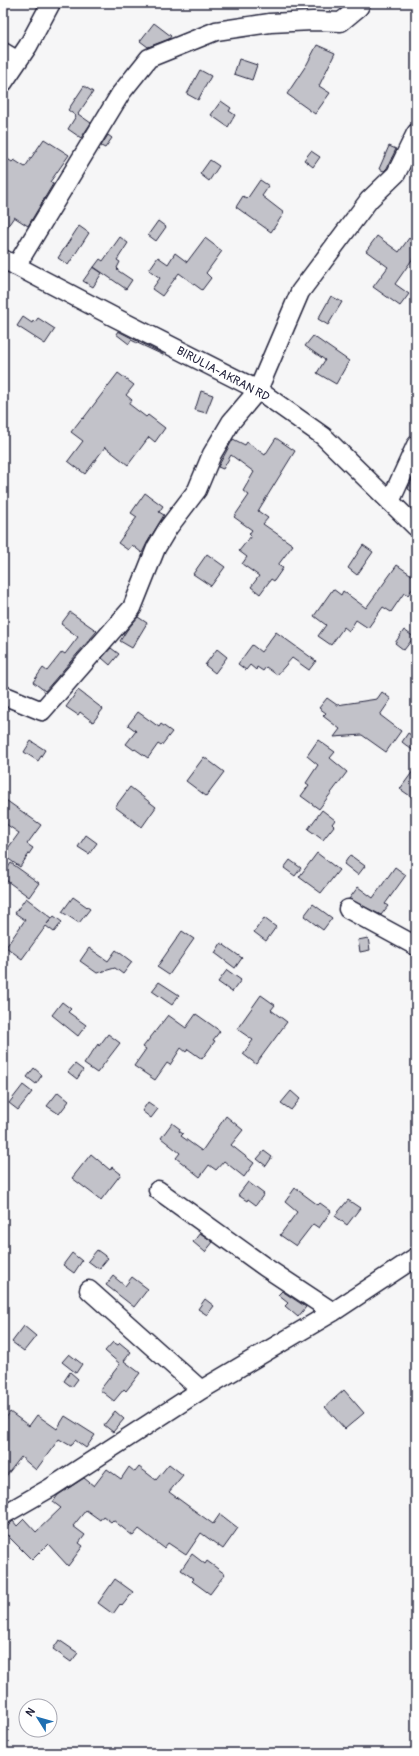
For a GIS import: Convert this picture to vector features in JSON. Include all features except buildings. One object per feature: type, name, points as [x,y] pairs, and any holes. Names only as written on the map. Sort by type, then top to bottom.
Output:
[{"type":"street","points":[[3,83],[11,56],[28,46],[51,3]]},
{"type":"street","points":[[10,263],[121,93],[149,58],[216,31],[270,23],[313,21],[341,22],[359,7],[361,3]]},
{"type":"street","points":[[3,694],[42,711],[132,608],[156,548],[168,528],[197,490],[212,454],[231,422],[258,390],[300,292],[369,200],[396,174],[416,133]]},
{"type":"street","name":"BIRULIA-AKRAN RD","points":[[10,263],[258,390],[323,436],[416,527]]},
{"type":"street","points":[[390,502],[416,445]]},
{"type":"street","points":[[348,908],[416,946]]},
{"type":"street","points":[[158,1190],[265,1267],[333,1312]]},
{"type":"street","points":[[3,1515],[50,1488],[201,1390],[333,1312],[416,1257]]},
{"type":"street","points":[[89,1290],[201,1390]]}]
